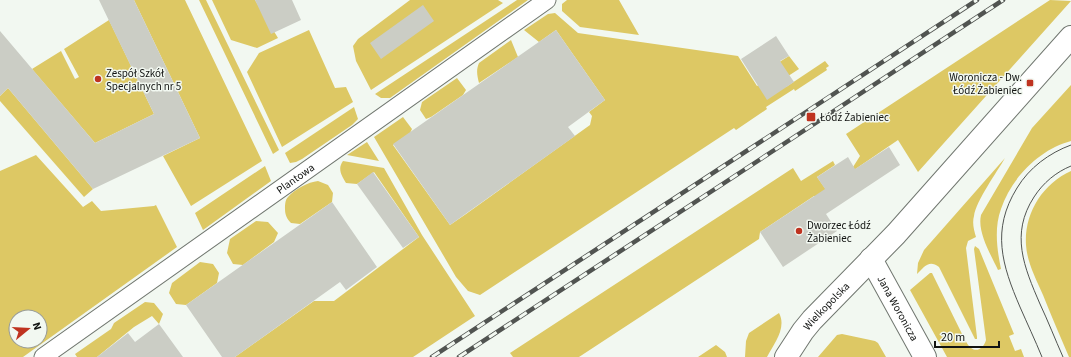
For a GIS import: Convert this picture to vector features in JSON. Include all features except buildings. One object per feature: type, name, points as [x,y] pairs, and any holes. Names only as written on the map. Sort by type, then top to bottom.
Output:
[{"type":"street","name":"Plantowa","points":[[43,357],[547,0]]},
{"type":"street","name":"Wielkopolska","points":[[786,357],[796,340],[812,320],[896,234],[1071,37]]},
{"type":"street","name":"Jana Woronicza","points":[[871,259],[925,357]]},
{"type":"shaded area","points":[[134,0],[185,0],[262,161],[191,206],[163,156],[200,138]]},
{"type":"shaded area","points":[[199,0],[206,0],[279,150],[273,154]]},
{"type":"shaded area","points":[[212,0],[255,0],[278,38],[257,48],[231,40]]},
{"type":"shaded area","points":[[410,0],[498,0],[503,3],[371,90],[356,61],[353,46],[358,39]]},
{"type":"shaded area","points":[[517,0],[528,0],[390,98],[381,98],[375,94]]},
{"type":"shaded area","points":[[567,0],[619,0],[639,35],[580,27],[562,11],[562,4]]},
{"type":"shaded area","points":[[1050,0],[1071,1],[918,172],[898,140],[854,170],[853,167],[860,156],[846,134]]},
{"type":"shaded area","points":[[555,13],[578,33],[738,56],[757,86],[777,73],[773,66],[789,56],[799,69],[782,80],[786,87],[825,61],[829,66],[826,68],[827,70],[795,91],[794,89],[766,107],[767,109],[736,130],[734,128],[480,295],[468,291],[456,277],[374,137],[403,117],[412,129],[410,133],[393,145],[450,225],[590,125],[592,116],[589,112],[605,100],[556,30],[539,42],[524,30],[548,14]]},
{"type":"shaded area","points":[[109,20],[154,114],[95,143],[32,69],[61,51],[75,79],[79,77],[64,49]]},
{"type":"shaded area","points":[[309,30],[335,88],[346,87],[353,102],[282,147],[247,72],[259,53]]},
{"type":"shaded area","points":[[511,40],[518,57],[479,83],[477,68],[479,63]]},
{"type":"shaded area","points":[[457,78],[466,90],[463,95],[426,119],[420,110],[422,102]]},
{"type":"shaded area","points":[[1071,85],[1071,141],[1048,151],[1038,158],[1028,166],[1012,186],[1001,209],[997,224],[997,247],[1001,269],[998,270],[983,236],[980,222],[981,215],[1032,128]]},
{"type":"shaded area","points":[[8,88],[93,189],[84,197],[0,101],[0,96]]},
{"type":"shaded area","points":[[354,107],[358,119],[352,125],[302,159],[290,163],[285,153]]},
{"type":"shaded area","points":[[367,142],[379,161],[347,155]]},
{"type":"shaded area","points":[[36,155],[83,207],[92,201],[101,211],[156,205],[177,247],[48,339],[48,309],[8,309],[8,349],[34,349],[23,357],[0,357],[0,171]]},
{"type":"shaded area","points":[[1005,158],[979,203],[973,221],[976,237],[968,241],[966,248],[977,337],[977,339],[975,339],[939,267],[929,264],[917,274],[918,263],[924,250]]},
{"type":"shaded area","points":[[343,161],[384,168],[422,235],[475,316],[413,357],[235,357],[314,301],[334,301],[419,237],[374,172],[357,184],[346,183],[340,170]]},
{"type":"shaded area","points":[[833,161],[835,165],[817,177],[832,198],[814,196],[760,232],[759,239],[579,357],[513,357],[510,353],[793,168],[801,181]]},
{"type":"shaded area","points":[[265,166],[271,181],[203,230],[195,213]]},
{"type":"shaded area","points":[[1071,171],[1071,357],[1069,357],[1032,270],[1028,258],[1026,233],[1032,211],[1043,192],[1051,184]]},
{"type":"shaded area","points":[[318,181],[328,185],[333,193],[332,202],[300,224],[291,223],[285,213],[287,198],[302,186]]},
{"type":"shaded area","points":[[256,221],[268,222],[278,233],[274,242],[243,265],[233,264],[227,253],[230,239]]},
{"type":"shaded area","points":[[975,246],[979,249],[1014,334],[1009,336],[1015,351],[1021,349],[1024,357],[947,357],[910,290],[930,273],[932,273],[967,344],[978,350],[984,345],[986,340],[974,249]]},
{"type":"shaded area","points":[[200,262],[213,264],[219,273],[217,283],[186,305],[176,304],[169,293],[172,283]]},
{"type":"shaded area","points":[[145,302],[154,303],[163,314],[159,324],[152,316],[134,327],[97,357],[77,357],[75,354],[111,329],[114,323]]},
{"type":"shaded area","points":[[779,313],[781,319],[781,330],[767,357],[745,357],[746,341],[749,333]]},
{"type":"shaded area","points":[[842,334],[875,341],[878,343],[886,357],[818,357],[837,335]]},
{"type":"shaded area","points":[[716,345],[725,352],[727,357],[698,357]]},
{"type":"tram line","points":[[1042,357],[1008,277],[1002,248],[1004,218],[1009,203],[1027,174],[1047,157],[1071,145]]},
{"type":"tram line","points":[[1063,357],[1029,277],[1022,250],[1021,237],[1027,211],[1034,197],[1055,175],[1071,166]]},
{"type":"railway","points":[[432,357],[977,0]]},
{"type":"railway","points":[[459,357],[1003,0]]},
{"type":"place","name":"Zespół Szkół Specjalnych nr 5","points":[[98,79]]},
{"type":"place","name":"Woronicza - Dw. Łódź Żabieniec","points":[[1030,83]]},
{"type":"place","name":"Łódź Żabieniec","points":[[811,117]]},
{"type":"place","name":"Dworzec Łódź Żabieniec","points":[[799,231]]}]
